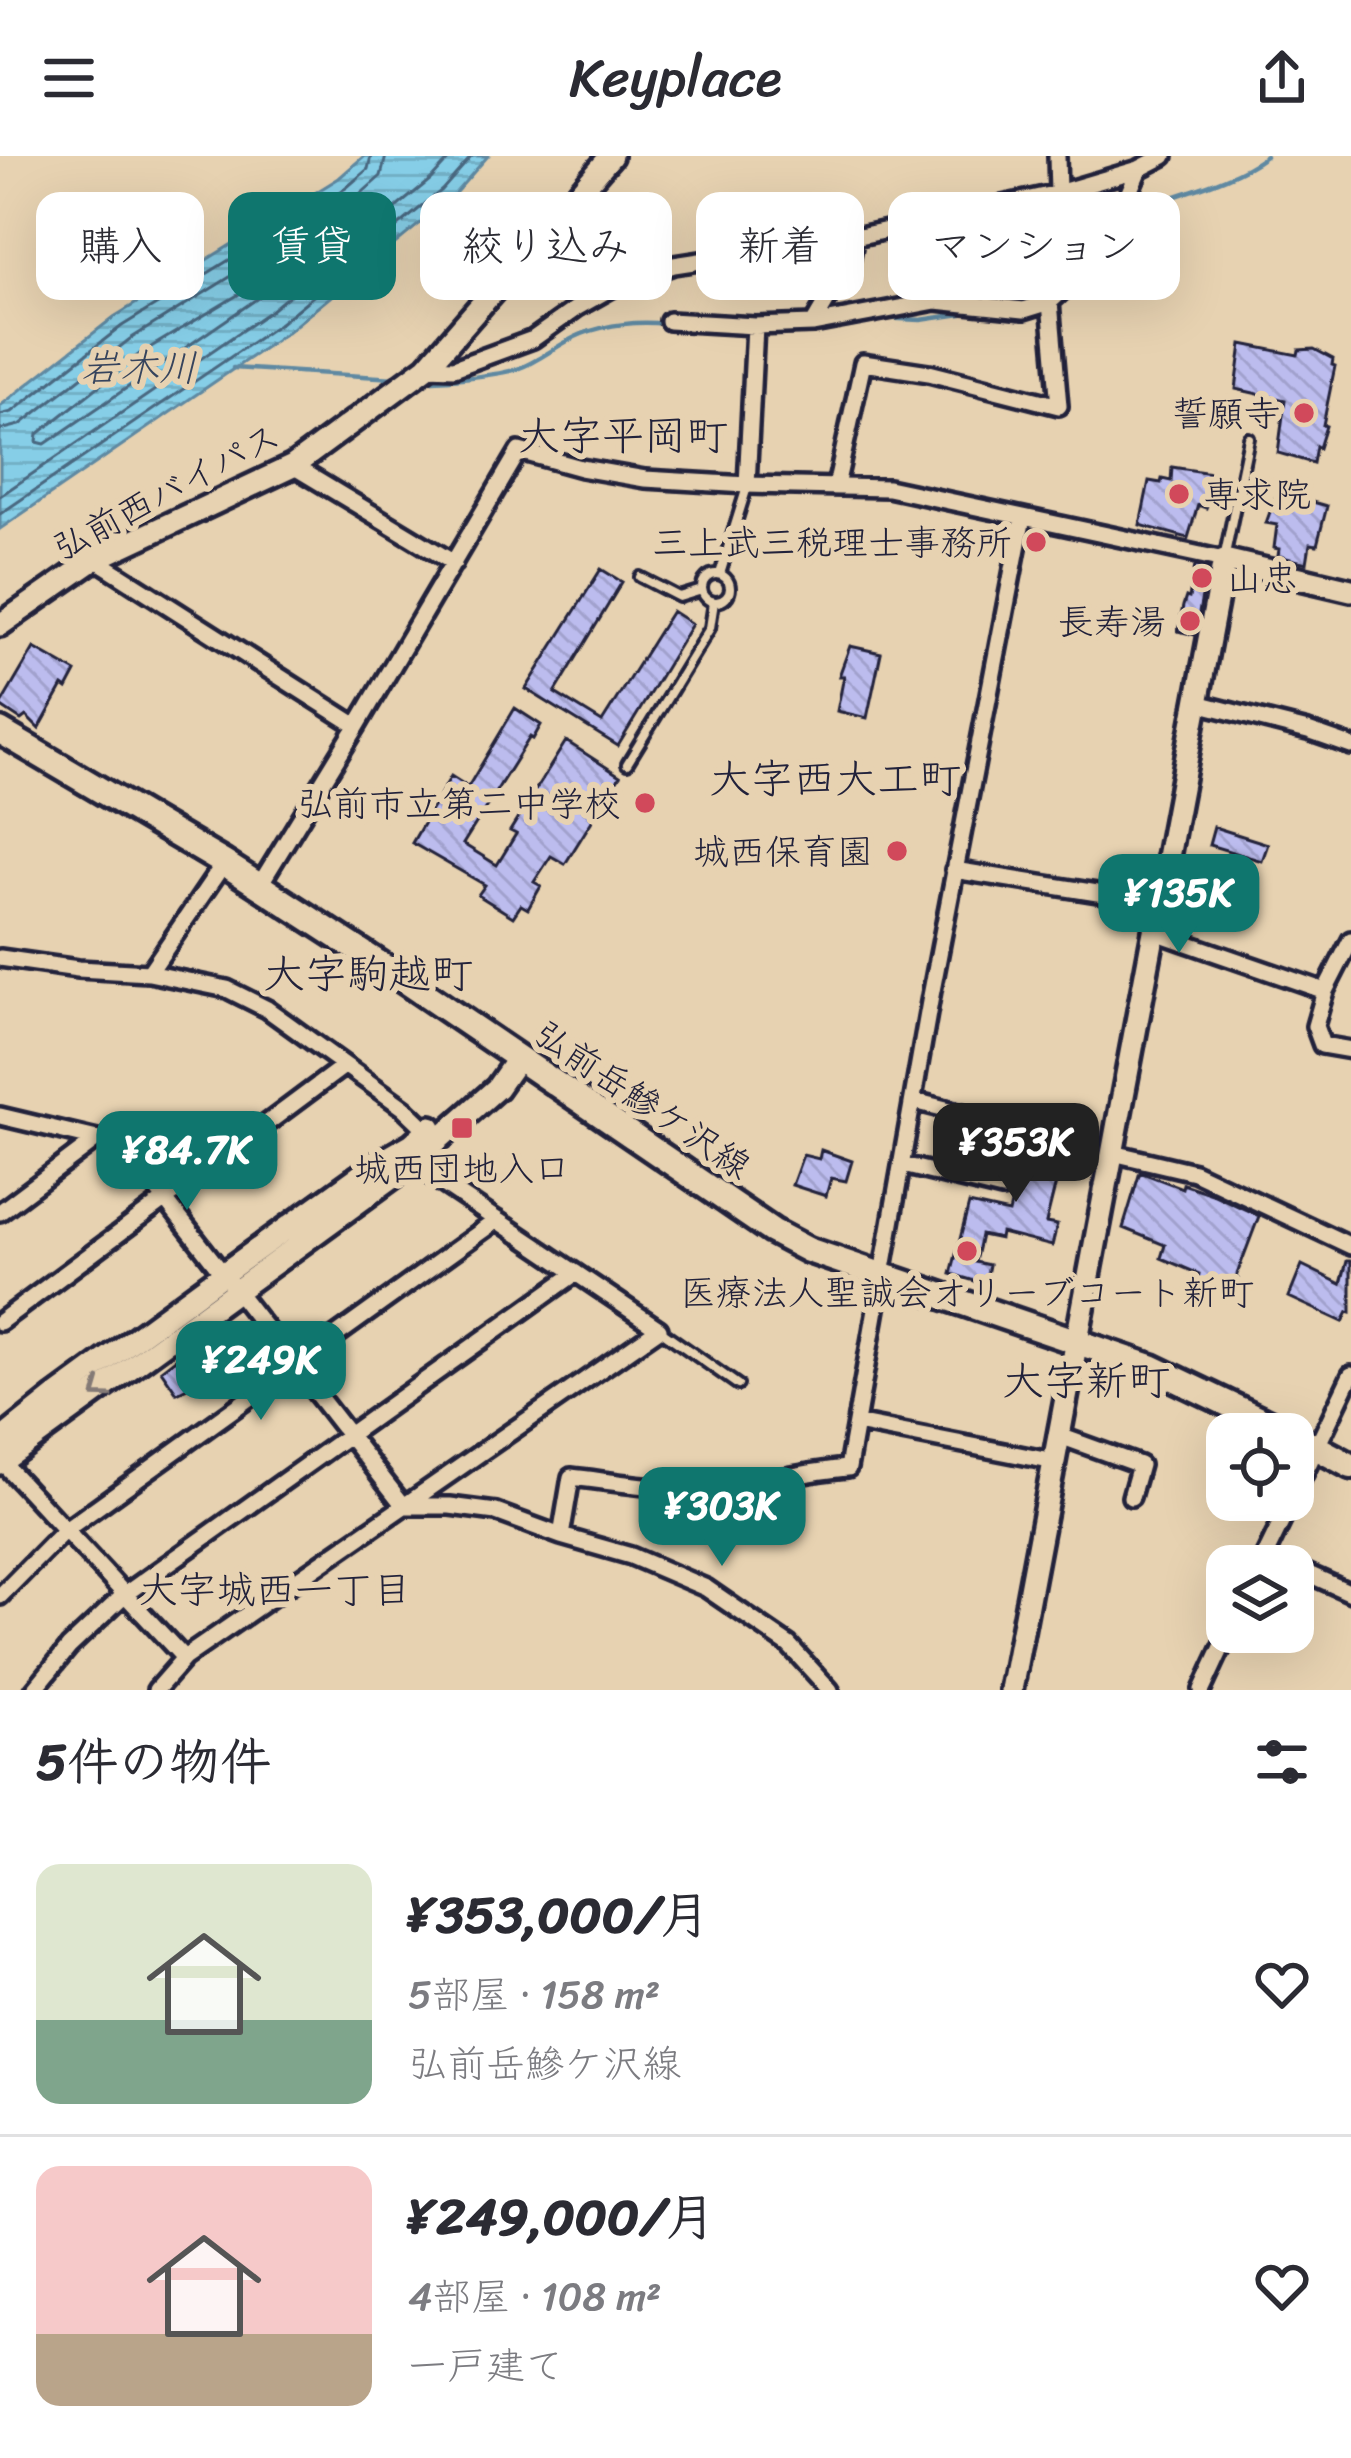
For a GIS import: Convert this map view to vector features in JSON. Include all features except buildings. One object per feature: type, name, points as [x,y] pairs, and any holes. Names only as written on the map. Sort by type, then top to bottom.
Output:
[{"type":"main road","name":"弘前岳鰺ケ沢線","points":[[0,731],[224,863],[772,1231],[808,1250],[1150,1367],[1247,1413]]},
{"type":"main road","name":"弘前岳鰺ケ沢線","points":[[1314,1445],[1351,1466]]},
{"type":"street","name":"弘前西バイパス","points":[[0,625],[95,559],[292,466],[427,367],[611,156]]},
{"type":"street","points":[[1057,156],[1058,192]]},
{"type":"street","points":[[1062,192],[1139,170],[1164,156]]},
{"type":"street","points":[[669,321],[813,324],[936,301],[1024,310],[1050,302],[1079,275],[1139,170]]},
{"type":"street","points":[[427,367],[454,368],[533,339],[617,285],[696,262]]},
{"type":"street","points":[[813,324],[827,300]]},
{"type":"street","points":[[836,486],[863,363],[929,373],[1059,406],[1050,302]]},
{"type":"street","points":[[747,485],[754,326]]},
{"type":"street","points":[[259,886],[519,451],[581,468],[645,478],[888,488],[1351,590]]},
{"type":"street","points":[[292,466],[454,563]]},
{"type":"street","points":[[561,1536],[571,1477],[677,1489],[728,1487],[848,1468],[954,870],[1023,517]]},
{"type":"street","points":[[95,559],[357,726]]},
{"type":"street","points":[[1011,1690],[1224,560]]},
{"type":"street","points":[[1197,703],[1351,746]]},
{"type":"street","points":[[149,973],[224,863]]},
{"type":"street","points":[[954,870],[1160,903]]},
{"type":"street","points":[[1155,932],[1325,991]]},
{"type":"street","points":[[1351,940],[1325,991],[1315,1025],[1322,1045],[1351,1050]]},
{"type":"street","points":[[0,958],[149,973],[226,989],[267,1009],[404,1108],[427,1130]]},
{"type":"street","points":[[184,1658],[0,1462],[372,1167],[412,1144],[518,1058]]},
{"type":"street","points":[[0,1441],[55,1397],[412,1162],[497,1088],[518,1058]]},
{"type":"street","points":[[0,1322],[344,1066]]},
{"type":"street","points":[[914,1101],[1010,1125]]},
{"type":"street","points":[[0,1117],[123,1141],[404,1506]]},
{"type":"street","points":[[0,1212],[98,1139]]},
{"type":"street","points":[[1113,1154],[1194,1172],[1351,1246]]},
{"type":"street","points":[[156,1690],[184,1658],[658,1329],[412,1162]]},
{"type":"street","points":[[903,1165],[1002,1189]]},
{"type":"street","points":[[0,1596],[64,1531],[497,1220]]},
{"type":"street","points":[[34,1690],[69,1647],[124,1594],[576,1273]]},
{"type":"street","points":[[1314,1453],[1351,1375]]},
{"type":"street","points":[[856,1423],[1055,1462]]},
{"type":"street","points":[[1060,1436],[1140,1465],[1131,1496]]},
{"type":"street","points":[[404,1506],[496,1512],[631,1556],[706,1588],[789,1645],[830,1690]]},
{"type":"street","points":[[1314,1577],[1351,1594]]},
{"type":"street","points":[[1202,1690],[1219,1653]]},
{"type":"lane","points":[[1224,560],[1250,438]]},
{"type":"lane","points":[[720,574],[747,485]]},
{"type":"lane","points":[[720,574],[728,579],[729,593],[723,600],[714,602],[702,590],[707,577],[720,574]]},
{"type":"lane","points":[[640,577],[679,597],[702,590]]},
{"type":"lane","points":[[627,764],[710,628],[714,602]]},
{"type":"lane","points":[[658,1329],[738,1384]]},
{"type":"water","name":"岩木川","points":[[364,156],[488,156],[456,192],[420,192],[420,224],[396,243],[396,192],[316,192]]},
{"type":"water","name":"岩木川","points":[[228,247],[228,300],[326,300],[286,333],[0,529],[0,406],[142,300],[204,300],[204,261]]},
{"type":"waterway","points":[[1180,194],[1231,176],[1266,156]]},
{"type":"waterway","points":[[879,318],[921,320],[975,312]]},
{"type":"waterway","points":[[424,380],[509,371],[592,331],[624,324],[665,324]]},
{"type":"waterway","points":[[233,368],[395,378]]},
{"type":"place","name":"誓願寺","points":[[1304,413]]},
{"type":"place","name":"専求院","points":[[1179,494]]},
{"type":"place","name":"三上武三税理士事務所","points":[[1036,542]]},
{"type":"place","name":"山忠","points":[[1202,578]]},
{"type":"place","name":"長寿湯","points":[[1190,621]]},
{"type":"place","name":"弘前市立第二中学校","points":[[645,803]]},
{"type":"place","name":"城西保育園","points":[[897,851]]},
{"type":"place","name":"城西団地入口","points":[[462,1128]]},
{"type":"place","name":"医療法人聖誠会オリーブコート新町","points":[[967,1251]]},
{"type":"district","name":"大字平岡町","points":[[623,435]]},
{"type":"district","name":"大字西大工町","points":[[835,778]]},
{"type":"district","name":"大字駒越町","points":[[368,973]]},
{"type":"district","name":"大字新町","points":[[1086,1380]]},
{"type":"district","name":"大字城西一丁目","points":[[275,1589]]}]
